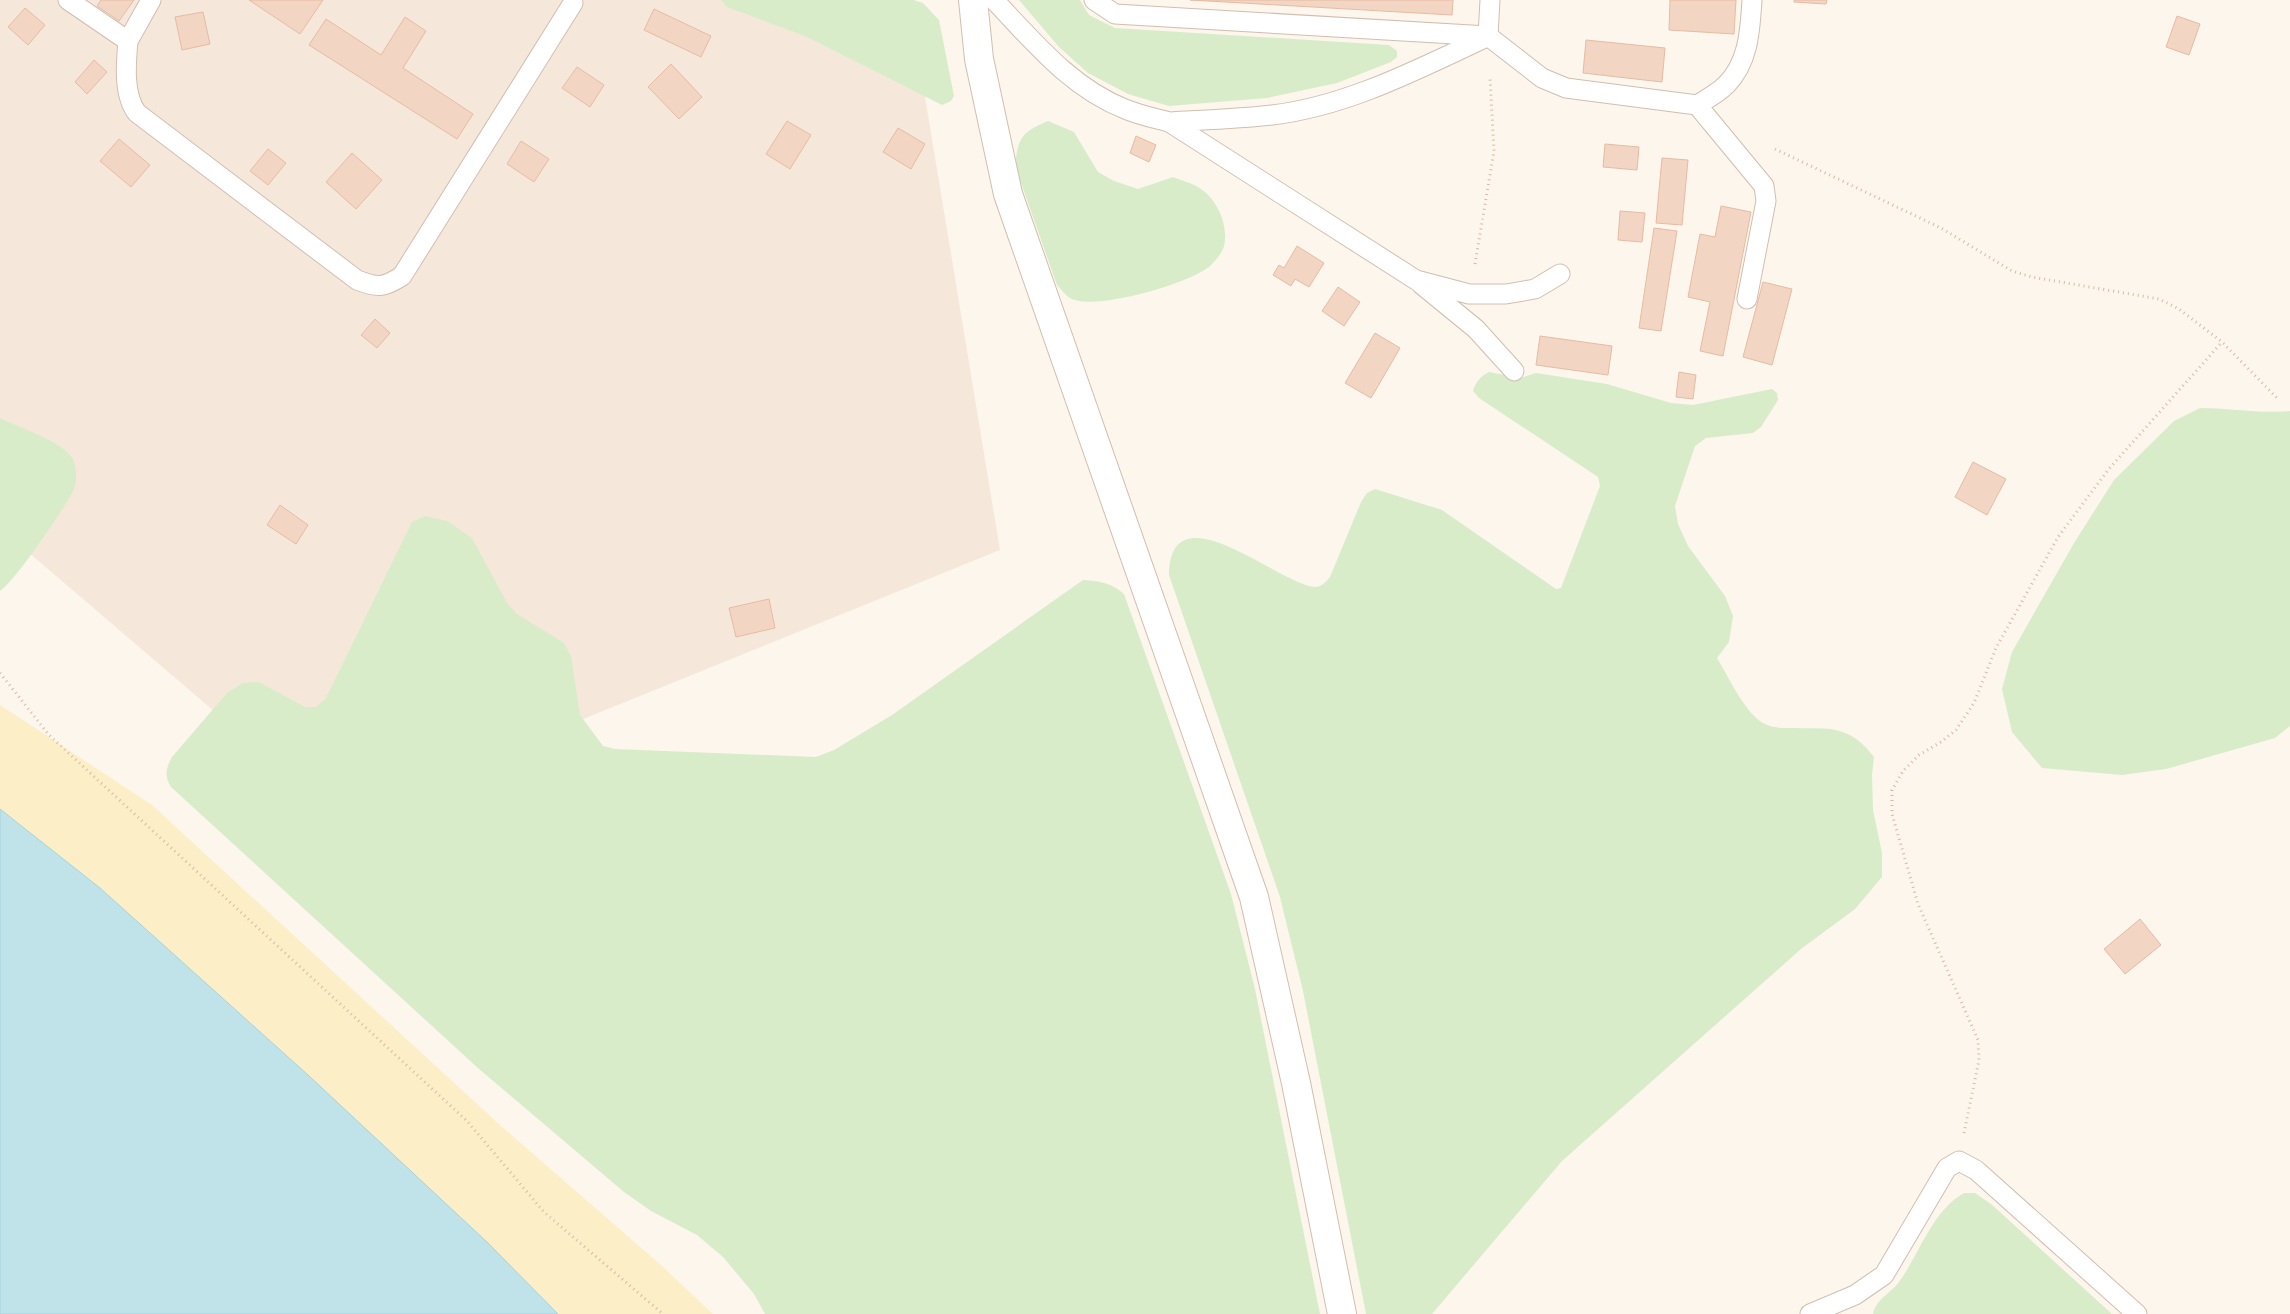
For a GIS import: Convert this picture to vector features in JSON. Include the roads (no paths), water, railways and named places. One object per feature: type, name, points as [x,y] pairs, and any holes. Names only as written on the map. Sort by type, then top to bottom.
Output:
[{"type":"street","points":[[973,0],[979,59],[1008,194],[1254,897],[1296,1083],[1342,1314]]},
{"type":"lane","points":[[68,0],[128,42]]},
{"type":"lane","points":[[151,0],[128,42],[126,65],[131,106],[357,280],[375,287],[388,285],[402,276],[573,1]]},
{"type":"lane","points":[[994,0],[1049,58],[1080,84],[1124,109],[1169,122],[1416,280],[1476,329],[1514,371]]},
{"type":"lane","points":[[1094,0],[1115,14],[1488,36],[1542,78],[1566,88],[1697,105],[1726,85],[1740,65],[1749,41],[1752,0]]},
{"type":"lane","points":[[1488,36],[1490,0]]},
{"type":"lane","points":[[1169,122],[1273,115],[1343,99],[1405,76],[1488,36]]},
{"type":"lane","points":[[1697,105],[1764,186],[1766,201],[1747,299]]},
{"type":"lane","points":[[1416,280],[1469,294],[1506,294],[1535,289],[1560,274]]},
{"type":"lane","points":[[1810,1314],[1855,1295],[1884,1275],[1947,1168],[1959,1161],[1976,1170],[2137,1314]]},
{"type":"water","points":[[0,809],[100,888],[308,1075],[488,1243],[558,1314],[0,1314]]}]
